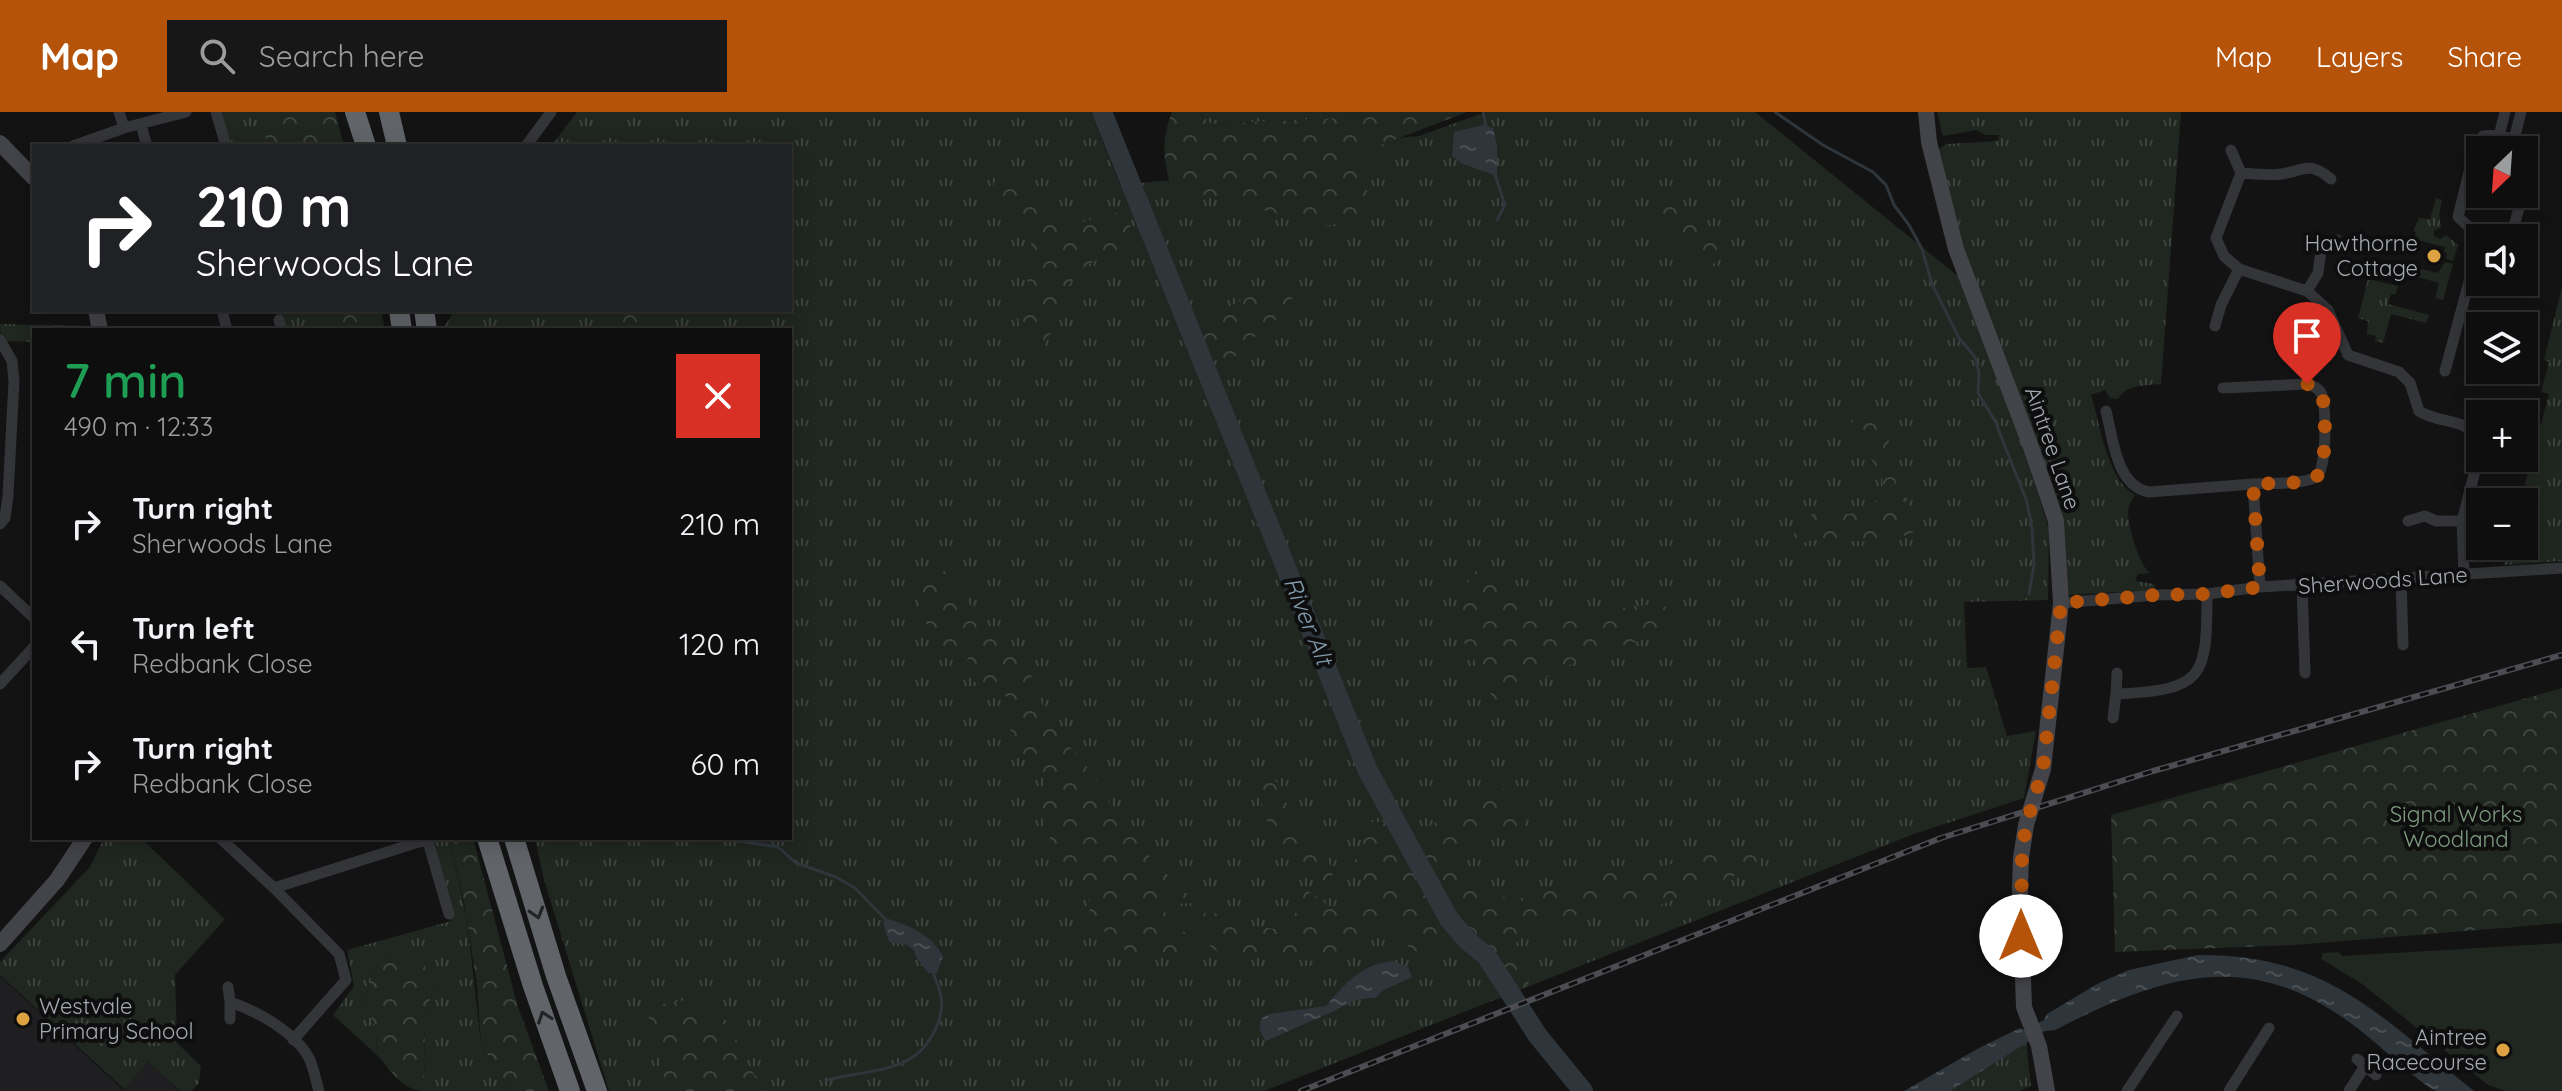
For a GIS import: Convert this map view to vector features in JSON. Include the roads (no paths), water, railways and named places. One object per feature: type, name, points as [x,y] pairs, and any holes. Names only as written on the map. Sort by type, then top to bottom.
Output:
[{"type":"highway","points":[[355,112],[367,144]]},
{"type":"highway","points":[[363,112],[368,144]]},
{"type":"highway","points":[[391,112],[396,144]]},
{"type":"highway","points":[[488,840],[533,986],[570,1091]]},
{"type":"highway","points":[[515,840],[556,976],[597,1091]]},
{"type":"main road","name":"Aintree Lane","points":[[1926,112],[1929,142],[1956,249],[2056,521],[2061,603],[2043,769],[2026,825],[2021,858],[2024,1007],[2037,1041],[2047,1091]]},
{"type":"main road","points":[[0,143],[32,174]]},
{"type":"main road","points":[[0,943],[57,880],[84,840]]},
{"type":"street","points":[[119,112],[124,128]]},
{"type":"street","points":[[79,144],[186,112]]},
{"type":"street","points":[[216,112],[225,144]]},
{"type":"street","points":[[527,144],[551,112]]},
{"type":"street","points":[[2499,136],[2505,112]]},
{"type":"street","points":[[2515,136],[2521,112]]},
{"type":"street","points":[[141,125],[146,144]]},
{"type":"street","points":[[2231,150],[2241,173],[2216,238],[2224,256],[2239,269],[2307,291],[2328,310],[2348,355],[2399,372],[2410,383],[2419,411],[2431,419],[2450,420],[2466,426]]},
{"type":"street","points":[[2241,173],[2281,174],[2303,166],[2320,169],[2331,179]]},
{"type":"street","points":[[2466,183],[2458,211],[2466,226]]},
{"type":"street","points":[[2307,291],[2318,273],[2322,244],[2337,240]]},
{"type":"street","points":[[2215,326],[2221,305],[2239,269]]},
{"type":"street","points":[[2445,371],[2466,293]]},
{"type":"street","points":[[0,340],[12,361],[14,381],[8,496],[5,518],[0,524]]},
{"type":"street","points":[[2106,411],[2123,472],[2136,488],[2149,492],[2310,480],[2319,475],[2324,464],[2322,395],[2315,386],[2223,388]]},
{"type":"street","points":[[2464,576],[2462,521],[2475,472]]},
{"type":"street","points":[[2253,484],[2260,587]]},
{"type":"street","points":[[2408,521],[2425,516],[2436,521],[2462,521]]},
{"type":"street","name":"Sherwoods Lane","points":[[2061,603],[2562,568]]},
{"type":"street","points":[[2401,579],[2403,645]]},
{"type":"street","points":[[0,586],[32,616]]},
{"type":"street","points":[[2302,586],[2305,673]]},
{"type":"street","points":[[2116,694],[2155,692],[2179,686],[2200,669],[2207,642],[2207,594]]},
{"type":"street","points":[[0,684],[32,649]]},
{"type":"street","points":[[2113,718],[2117,673]]},
{"type":"street","points":[[222,840],[339,954],[346,980],[293,1040]]},
{"type":"street","points":[[274,888],[425,840]]},
{"type":"street","points":[[428,840],[449,914]]},
{"type":"street","points":[[228,987],[230,1019]]},
{"type":"street","points":[[230,1002],[258,1011],[293,1040],[310,1059],[319,1091]]},
{"type":"street","points":[[2127,1091],[2177,1016]]},
{"type":"street","points":[[2229,1091],[2269,1028]]},
{"type":"street","points":[[2349,1091],[2361,1062],[2376,1075]]},
{"type":"water","points":[[1483,125],[1493,128],[1497,145],[1497,176],[1463,164],[1452,156],[1454,132]]},
{"type":"water","points":[[888,919],[912,928],[933,942],[943,956],[937,973],[928,973],[914,950],[907,945],[889,942],[883,922]]},
{"type":"water","points":[[2198,955],[2243,957],[2283,965],[2317,978],[2349,994],[2379,1015],[2474,1091],[2437,1091],[2431,1088],[2326,1007],[2287,988],[2250,979],[2212,977],[2175,982],[2136,993],[2055,1030],[2045,1031],[1950,1091],[1904,1091],[1979,1048],[2044,1020],[2047,1014],[2099,983],[2129,970]]},
{"type":"water","points":[[1393,961],[1408,967],[1412,977],[1382,991],[1376,998],[1350,1003],[1266,1041],[1262,1035],[1262,1018],[1270,1014],[1326,1006],[1363,971]]},
{"type":"waterway","name":"River Alt","points":[[1102,112],[1368,771],[1449,919],[1487,957],[1538,1036],[1583,1091]]},
{"type":"waterway","points":[[1483,112],[1486,126]]},
{"type":"waterway","points":[[1775,112],[1823,145],[1873,172],[1886,185],[1894,205],[1922,249],[1932,284],[1959,338],[1975,357],[1979,373],[1978,393],[1995,421],[2027,502],[2034,565],[2029,594]]},
{"type":"waterway","points":[[1495,175],[1505,205],[1497,220]]},
{"type":"waterway","points":[[732,840],[778,847],[796,863],[836,877],[855,888],[888,922]]},
{"type":"waterway","points":[[828,1080],[890,1067],[908,1060],[923,1049],[938,1023],[942,1005],[933,972]]},
{"type":"railway","points":[[1301,1091],[1941,838],[2153,771],[2562,655]]},
{"type":"place","name":"Hawthorne Cottage","points":[[2434,256]]},
{"type":"place","name":"Westvale Primary School","points":[[23,1019]]},
{"type":"place","name":"Aintree Racecourse","points":[[2503,1050]]},
{"type":"park label","name":"Signal Works Woodland","points":[[2456,826]]}]
